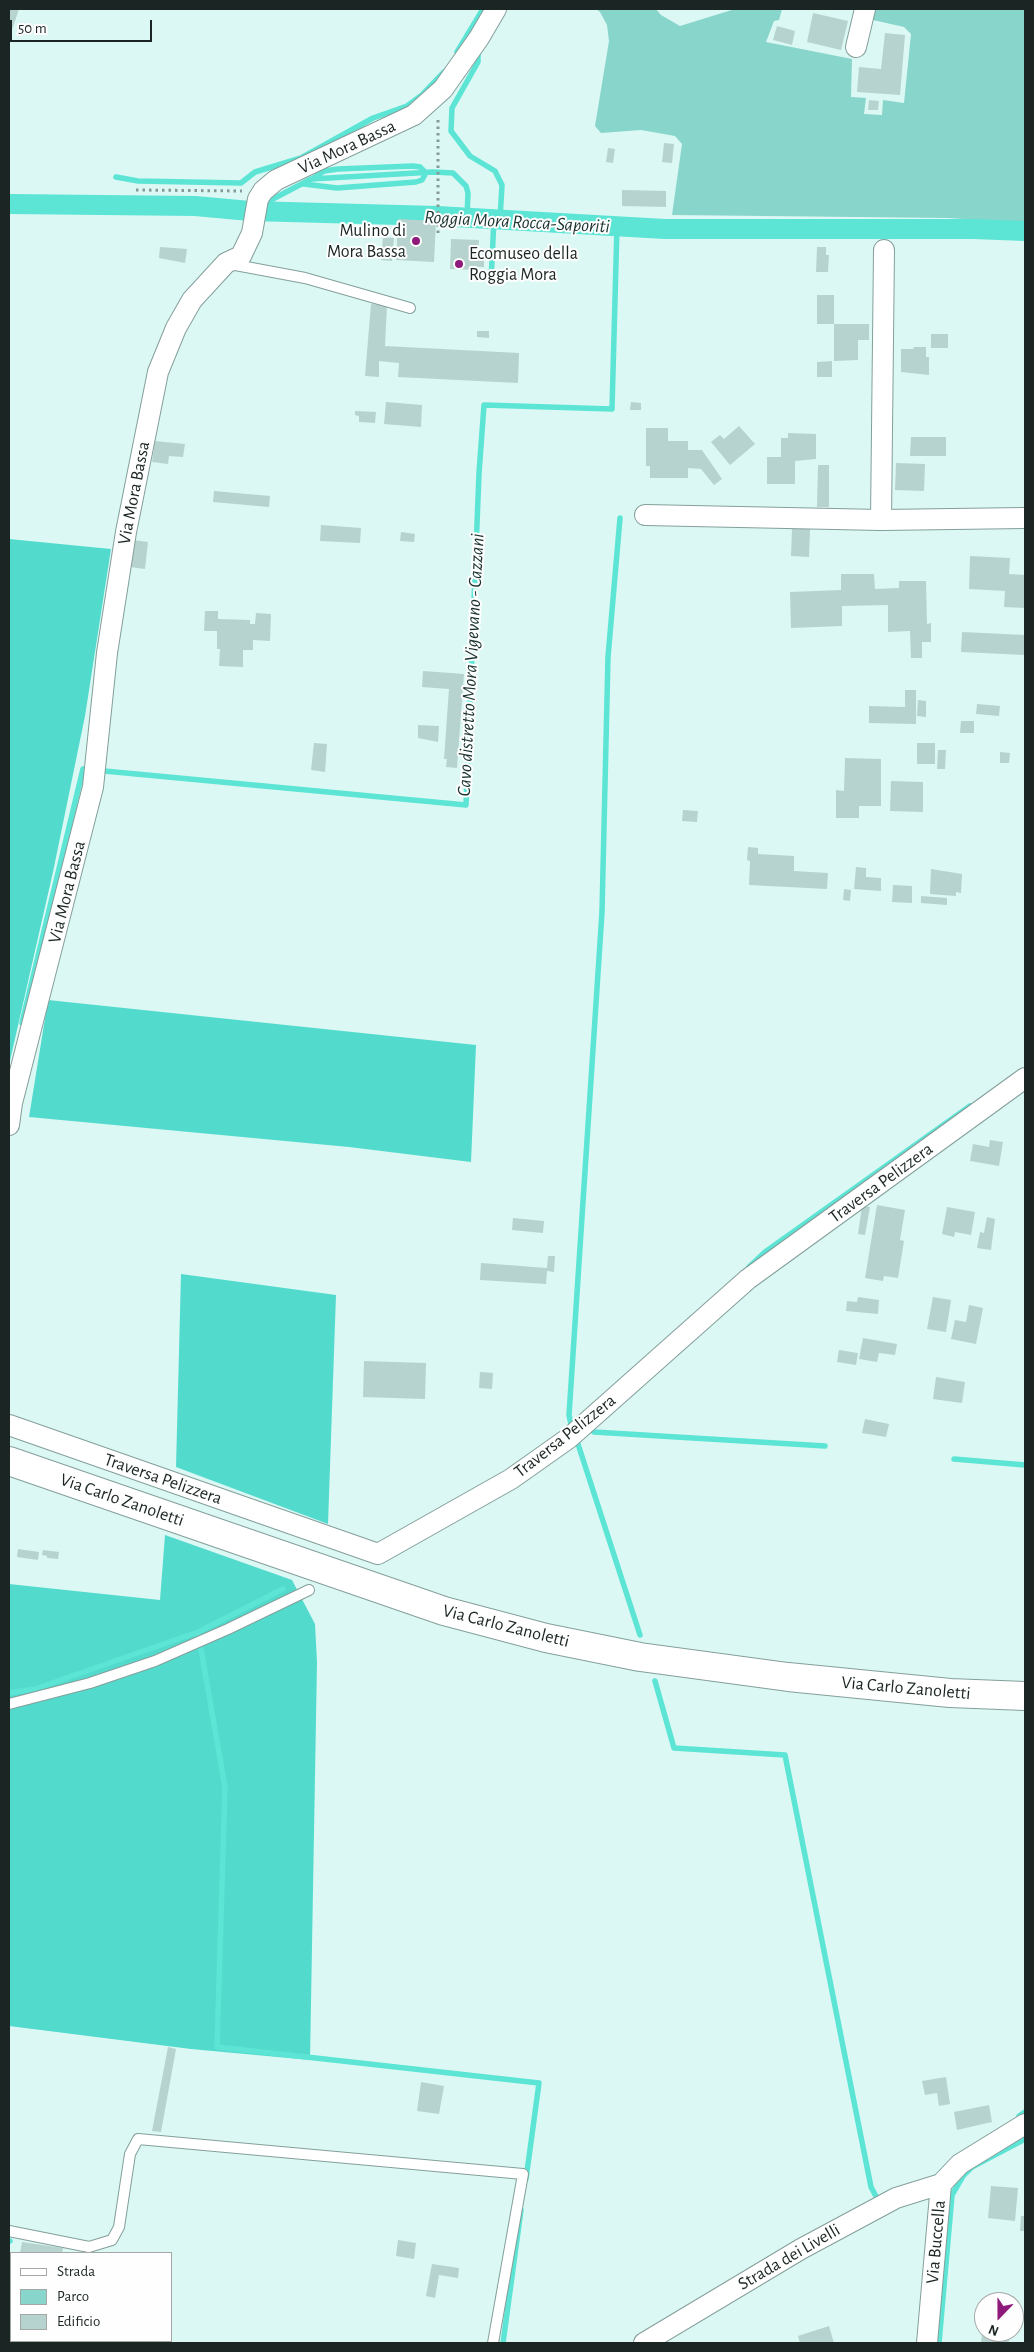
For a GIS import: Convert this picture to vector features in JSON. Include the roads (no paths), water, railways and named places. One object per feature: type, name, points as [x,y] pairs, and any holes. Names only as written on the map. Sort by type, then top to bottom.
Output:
[{"type":"main road","name":"Via Carlo Zanoletti","points":[[9,1461],[435,1608],[546,1638],[668,1661],[788,1677],[950,1693],[1025,1696]]},
{"type":"street","name":"Via Mora Bassa","points":[[9,1125],[95,770],[107,653],[124,542],[158,372],[176,328],[192,300],[226,263],[241,256],[252,233],[260,195],[276,180],[414,116],[439,93],[471,50],[496,9]]},
{"type":"street","points":[[856,46],[865,9]]},
{"type":"street","points":[[881,520],[884,250]]},
{"type":"street","points":[[645,515],[881,520],[1025,518]]},
{"type":"street","name":"Traversa Pelizzera","points":[[9,1425],[378,1554],[511,1479],[569,1438],[748,1279],[1025,1078]]},
{"type":"street","name":"Via Buccella","points":[[927,2343],[941,2184],[960,2164],[1021,2127]]},
{"type":"street","name":"Strada dei Livelli","points":[[644,2343],[801,2249],[887,2202],[941,2184]]},
{"type":"lane","points":[[226,263],[305,278],[410,308]]},
{"type":"lane","points":[[9,1704],[90,1683],[155,1661],[309,1590]]},
{"type":"lane","points":[[9,2231],[89,2247],[112,2240],[119,2227],[130,2154],[138,2139],[523,2174],[494,2343]]},
{"type":"waterway","name":"Cavo distretto Mora Vigevano - Cazzani","points":[[457,52],[483,9]]},
{"type":"waterway","name":"Cavo distretto Mora Vigevano - Cazzani","points":[[474,52],[478,54],[478,62],[452,108],[451,131],[470,156],[495,171],[502,185],[500,219]]},
{"type":"waterway","name":"Cavo distretto Mora Vigevano - Cazzani","points":[[116,177],[138,181],[241,183],[255,172],[301,158],[373,118],[407,106],[422,95],[444,72]]},
{"type":"waterway","points":[[304,184],[337,188],[416,182],[422,180],[426,173],[420,167],[413,166],[338,169],[324,171],[312,179]]},
{"type":"waterway","points":[[266,211],[271,200],[311,179],[433,172],[453,173],[466,186],[468,193],[467,217]]},
{"type":"waterway","name":"Roggia Mora Rocca-Saporiti","points":[[9,204],[195,206],[250,211],[437,216],[665,229],[973,229],[1025,231]]},
{"type":"waterway","points":[[491,281],[494,219]]},
{"type":"waterway","name":"Cavo distretto Mora Vigevano - Cazzani","points":[[22,1023],[83,769],[466,805],[479,473],[484,405],[612,409],[617,226]]},
{"type":"waterway","points":[[572,1429],[569,1415],[602,912],[608,657],[620,518]]},
{"type":"waterway","points":[[749,1267],[765,1252],[970,1106]]},
{"type":"waterway","points":[[591,1429],[594,1432],[825,1446]]},
{"type":"waterway","points":[[577,1441],[640,1635]]},
{"type":"waterway","points":[[954,1459],[1025,1465]]},
{"type":"waterway","points":[[9,1693],[35,1689],[198,1632],[283,1589]]},
{"type":"waterway","points":[[198,1632],[225,1787],[217,2047],[539,2083],[526,2179]]},
{"type":"waterway","points":[[655,1681],[674,1748],[785,1755],[871,2187],[879,2202]]},
{"type":"waterway","points":[[1021,2122],[1019,2116],[1025,2112]]},
{"type":"waterway","points":[[939,2343],[952,2195],[963,2176],[972,2167],[1025,2139]]},
{"type":"waterway","points":[[503,2343],[521,2210]]},
{"type":"place","name":"Mulino di Mora Bassa","points":[[416,241]]},
{"type":"place","name":"Ecomuseo della Roggia Mora","points":[[459,264]]}]
